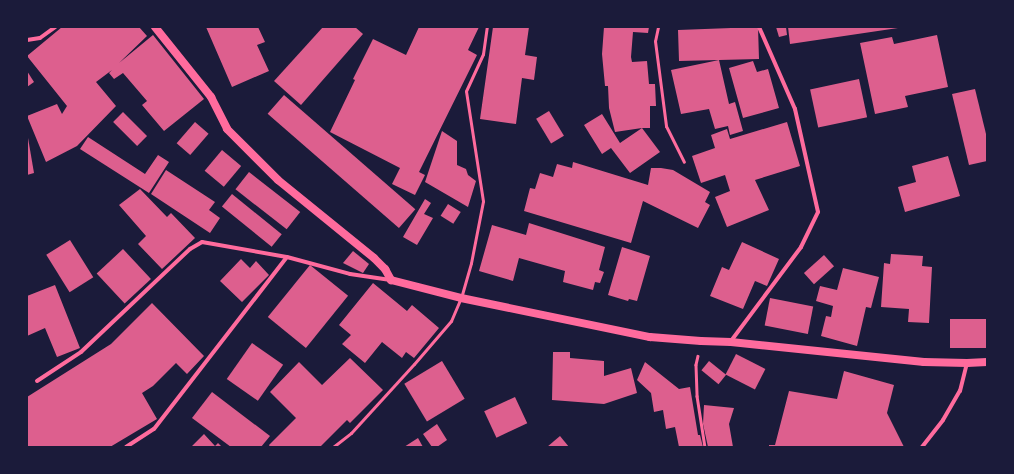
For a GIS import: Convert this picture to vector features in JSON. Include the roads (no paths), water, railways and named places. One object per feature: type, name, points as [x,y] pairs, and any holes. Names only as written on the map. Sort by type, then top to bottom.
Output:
[{"type":"main road","points":[[155,27],[211,97],[227,129],[278,180],[386,269],[391,280],[462,298],[650,337],[701,342],[731,342],[924,362],[987,362]]},
{"type":"street","points":[[27,40],[40,38],[55,27]]},
{"type":"street","points":[[731,342],[801,247],[818,212],[795,109],[759,27]]},
{"type":"street","points":[[37,381],[81,352],[190,249],[202,242],[286,257],[350,274],[391,280]]},
{"type":"street","points":[[126,447],[154,430],[286,257]]},
{"type":"street","points":[[922,447],[944,420],[960,391],[967,363]]},
{"type":"lane","points":[[333,447],[351,433],[414,364],[451,321],[462,298],[471,263],[483,201],[466,91],[483,54],[487,27]]},
{"type":"lane","points":[[658,27],[655,42],[666,126],[684,162]]}]
